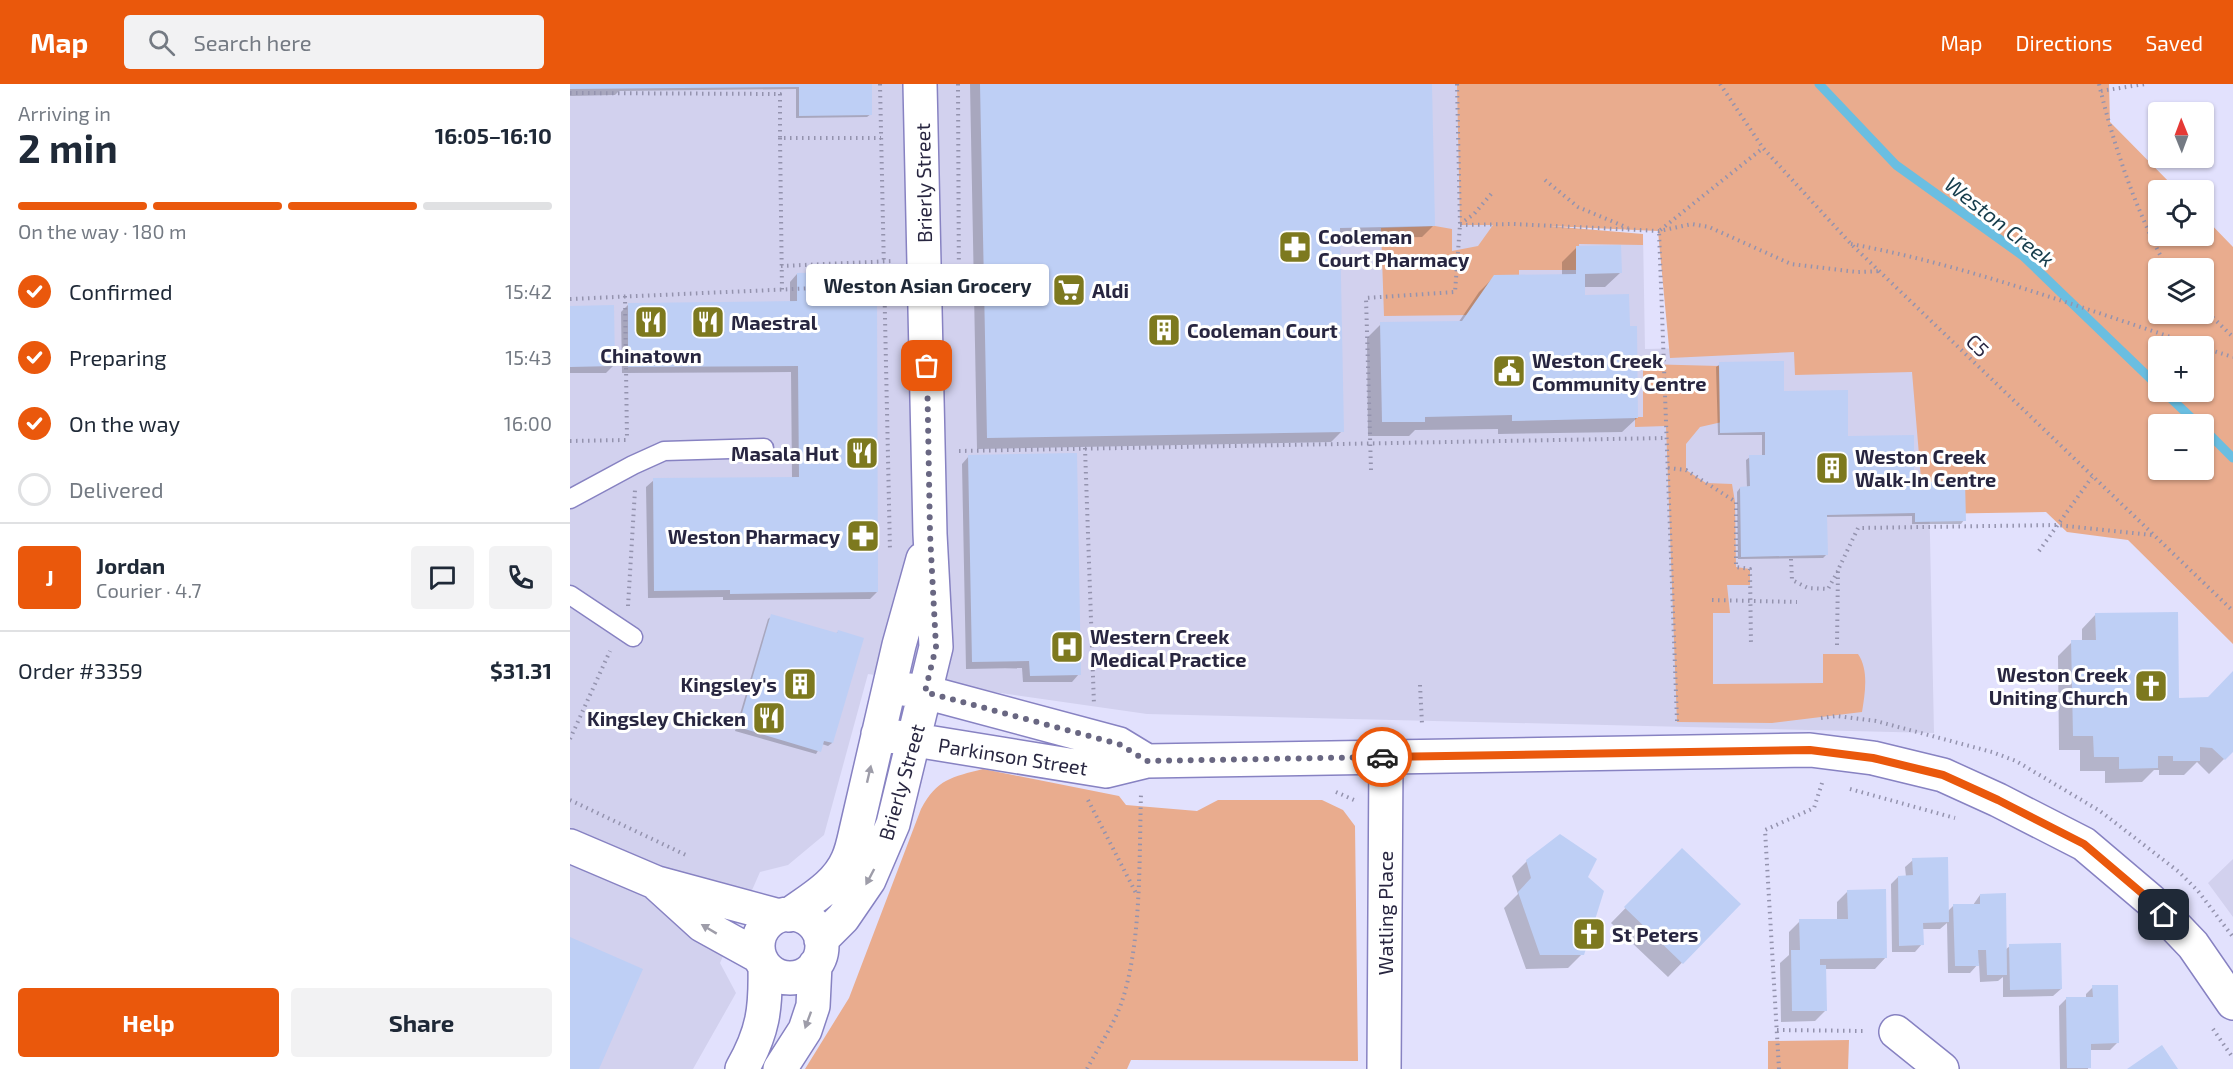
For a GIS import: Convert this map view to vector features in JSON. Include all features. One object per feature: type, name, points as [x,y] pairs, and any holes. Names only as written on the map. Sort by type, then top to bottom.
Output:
[{"type":"street","name":"Brierly Street","points":[[818,953],[873,872],[892,824],[936,647],[930,534],[920,84]]},
{"type":"street","name":"Brierly Street","points":[[784,916],[822,892],[837,878],[848,860],[898,645],[930,534]]},
{"type":"street","name":"Parkinson Street","points":[[889,688],[925,692],[1088,751],[1106,771],[1147,761],[1810,750],[1873,758],[1943,775],[2084,844],[2150,900],[2193,945],[2220,1012]]},
{"type":"street","name":"Parkinson Street","points":[[879,734],[914,740],[1088,751]]},
{"type":"street","name":"Watling Place","points":[[1384,1069],[1386,757]]},
{"type":"street","points":[[570,846],[657,884],[784,916],[798,916],[813,925],[818,953],[813,1006],[805,1030],[780,1069]]},
{"type":"street","points":[[657,884],[702,925],[763,962],[772,973],[790,978],[800,976],[818,953]]},
{"type":"street","points":[[742,1069],[761,1029],[765,1000],[759,938],[763,928],[784,916]]},
{"type":"street","points":[[1896,1032],[1942,1069]]},
{"type":"lane","points":[[570,499],[664,451],[764,448]]},
{"type":"lane","points":[[570,595],[626,633]]},
{"type":"path","points":[[880,84],[890,552]]},
{"type":"path","points":[[958,84],[960,303]]},
{"type":"path","points":[[1371,470],[1365,298],[1455,292],[1460,225],[1457,84]]},
{"type":"path","name":"C5","points":[[1720,84],[1763,148],[1851,244],[2233,611]]},
{"type":"path","points":[[2099,84],[2135,199],[2162,258]]},
{"type":"path","points":[[2100,91],[2145,84]]},
{"type":"path","points":[[570,93],[780,93],[782,290]]},
{"type":"path","points":[[780,138],[881,138]]},
{"type":"path","points":[[1659,231],[1763,148]]},
{"type":"path","points":[[1545,180],[1578,207],[1631,230]]},
{"type":"path","points":[[1460,225],[1474,214],[1492,193]]},
{"type":"path","points":[[1460,225],[1514,224],[1659,231],[1692,224],[1709,227],[1791,264],[1857,272],[1881,271]]},
{"type":"path","points":[[1659,231],[1677,722]]},
{"type":"path","points":[[1851,244],[1906,254],[1968,271],[2167,336]]},
{"type":"path","points":[[781,267],[959,258]]},
{"type":"path","points":[[570,299],[884,285]]},
{"type":"path","points":[[570,739],[626,633],[636,478],[627,440],[625,296]]},
{"type":"path","points":[[2214,319],[2233,337]]},
{"type":"path","points":[[2214,351],[2233,357]]},
{"type":"path","points":[[888,452],[1666,438]]},
{"type":"path","points":[[570,441],[627,440]]},
{"type":"path","points":[[1085,448],[1094,718],[1081,786],[1137,895]]},
{"type":"path","points":[[961,451],[961,461]]},
{"type":"path","points":[[1668,468],[1686,470],[1736,502],[1736,567],[1750,569],[1751,646]]},
{"type":"path","points":[[2039,551],[2092,477]]},
{"type":"path","points":[[1791,559],[1792,580],[1808,588],[1828,589],[1858,528],[2057,525],[2153,535]]},
{"type":"path","points":[[1837,645],[1838,570]]},
{"type":"path","points":[[1712,600],[1797,602]]},
{"type":"path","points":[[1420,685],[1422,727]]},
{"type":"path","points":[[1779,1069],[1765,830],[1814,808],[1822,783],[1833,785]]},
{"type":"path","points":[[1843,788],[1956,818]]},
{"type":"path","points":[[1087,1069],[1121,1004],[1131,962],[1137,895],[1141,793]]},
{"type":"path","points":[[570,800],[692,858]]},
{"type":"path","points":[[2220,1012],[2233,1058]]},
{"type":"path","points":[[1777,1030],[1896,1032]]},
{"type":"shaded area","name":"Cooleman Court","points":[[570,84],[1546,84],[1551,235],[1643,234],[1645,349],[1926,343],[1934,733],[1147,714],[868,674],[824,835],[788,865],[760,872],[720,963],[736,993],[693,1069],[570,1069]]},
{"type":"shaded area","points":[[1457,84],[2109,84],[2110,122],[2148,161],[2148,168],[2155,168],[2167,180],[2148,180],[2148,246],[2214,246],[2214,227],[2233,247],[2233,644],[2128,540],[2067,532],[2046,512],[1924,514],[1912,372],[1795,375],[1794,352],[1670,358],[1658,231],[1549,226],[1643,234],[1643,245],[1579,244],[1580,270],[1519,270],[1519,282],[1471,315],[1384,316],[1381,228],[1435,226],[1452,229],[1452,251],[1478,246],[1493,225],[1460,225]]},
{"type":"shaded area","points":[[1643,364],[1719,366],[1722,422],[1700,427],[1686,444],[1686,470],[1706,483],[1732,484],[1735,502],[1736,567],[1750,569],[1750,585],[1727,585],[1730,613],[1713,613],[1713,684],[1823,683],[1823,654],[1858,654],[1865,674],[1862,712],[1772,723],[1677,722],[1666,426],[1635,427],[1635,417],[1643,417]]},
{"type":"shaded area","points":[[983,769],[1119,796],[1126,805],[1197,811],[1218,800],[1322,800],[1343,810],[1355,826],[1358,1061],[1131,1060],[1127,1069],[805,1069],[849,998],[921,809],[939,785],[962,774]]},
{"type":"shaded area","points":[[2233,859],[2233,917],[2208,883]]},
{"type":"shaded area","points":[[1849,1040],[1848,1069],[1768,1069],[1768,1041]]},
{"type":"building","points":[[570,84],[872,84],[872,115],[799,116],[799,87],[570,89]]},
{"type":"building","name":"Cooleman Court","points":[[980,84],[1432,84],[1435,226],[1340,228],[1344,432],[987,438]]},
{"type":"building","name":"Weston Creek Community Centre","points":[[1621,245],[1622,273],[1585,274],[1585,295],[1629,294],[1630,326],[1637,326],[1638,418],[1512,421],[1512,415],[1425,417],[1425,422],[1382,422],[1380,322],[1462,321],[1494,275],[1576,274],[1576,246]]},
{"type":"building","points":[[855,272],[855,279],[871,279],[871,292],[877,292],[878,592],[730,594],[730,590],[654,591],[653,478],[799,477],[798,366],[628,367],[628,303],[797,301],[797,273]]},
{"type":"building","points":[[614,305],[615,366],[570,367],[570,306]]},
{"type":"building","name":"Weston Creek Walk-In Centre","points":[[1784,361],[1784,391],[1848,390],[1848,436],[1914,435],[1914,482],[1965,481],[1966,521],[1915,522],[1915,513],[1827,515],[1828,555],[1741,557],[1740,487],[1750,486],[1749,455],[1765,455],[1765,432],[1720,433],[1719,362]]},
{"type":"building","points":[[1077,453],[1081,675],[1030,676],[1029,661],[972,662],[968,455]]},
{"type":"building","points":[[2178,612],[2179,698],[2208,697],[2233,671],[2233,752],[2225,760],[2212,748],[2200,747],[2200,761],[2173,761],[2173,756],[2158,756],[2158,768],[2119,769],[2119,757],[2094,757],[2093,736],[2073,736],[2071,640],[2096,640],[2095,613]]},
{"type":"building","name":"Kingsley's","points":[[771,614],[837,633],[838,630],[864,638],[833,743],[824,741],[821,752],[738,727]]},
{"type":"building","points":[[1560,834],[1597,859],[1588,877],[1604,891],[1584,955],[1540,955],[1518,892],[1531,878],[1526,860]]},
{"type":"building","points":[[1682,848],[1741,904],[1683,964],[1624,907]]},
{"type":"building","points":[[1948,857],[1949,922],[1923,923],[1924,945],[1899,946],[1898,876],[1913,875],[1912,858]]},
{"type":"building","points":[[1886,889],[1887,958],[1820,959],[1820,965],[1826,965],[1827,1011],[1792,1011],[1791,950],[1800,950],[1799,919],[1848,919],[1847,890]]},
{"type":"building","points":[[2006,893],[2007,975],[1987,975],[1986,950],[1978,950],[1979,966],[1955,966],[1953,904],[1980,904],[1980,894]]},
{"type":"building","points":[[570,937],[643,969],[599,1069],[570,1069]]},
{"type":"building","points":[[2061,943],[2062,989],[2010,990],[2009,944]]},
{"type":"building","points":[[2092,985],[2118,985],[2119,1043],[2091,1044],[2091,1068],[2067,1068],[2066,997],[2093,997]]},
{"type":"building","points":[[2162,1045],[2178,1069],[2127,1069]]},
{"type":"waterway","name":"Weston Creek","points":[[1819,84],[1896,165],[2023,256],[2148,376]]},
{"type":"waterway","name":"Weston Creek","points":[[2175,402],[2187,414]]},
{"type":"waterway","name":"Weston Creek","points":[[2214,439],[2233,458]]},
{"type":"way so far","points":[[927,366],[930,534],[936,647],[925,692],[1119,744],[1147,761],[1382,757]]},
{"type":"place","name":"Cooleman Court Pharmacy","points":[[1295,247]]},
{"type":"place","name":"Aldi","points":[[1069,290]]},
{"type":"place","name":"Chinatown","points":[[651,322]]},
{"type":"place","name":"Maestral","points":[[708,322]]},
{"type":"place","name":"Cooleman Court","points":[[1164,330]]},
{"type":"place","name":"Weston Asian Grocery","points":[[927,366]]},
{"type":"place","name":"Weston Creek Community Centre","points":[[1509,371]]},
{"type":"place","name":"Masala Hut","points":[[862,453]]},
{"type":"place","name":"Weston Creek Walk-In Centre","points":[[1832,468]]},
{"type":"place","name":"Weston Pharmacy","points":[[863,536]]},
{"type":"place","name":"Western Creek Medical Practice","points":[[1067,647]]},
{"type":"place","name":"Kingsley's","points":[[800,684]]},
{"type":"place","name":"Weston Creek Uniting Church","points":[[2151,686]]},
{"type":"place","name":"Kingsley Chicken","points":[[769,718]]},
{"type":"place","name":"St Peters","points":[[1589,934]]},
{"type":"route","points":[[1382,757],[1810,750],[1873,758],[1943,775],[2084,844],[2150,900],[2164,915]]}]
